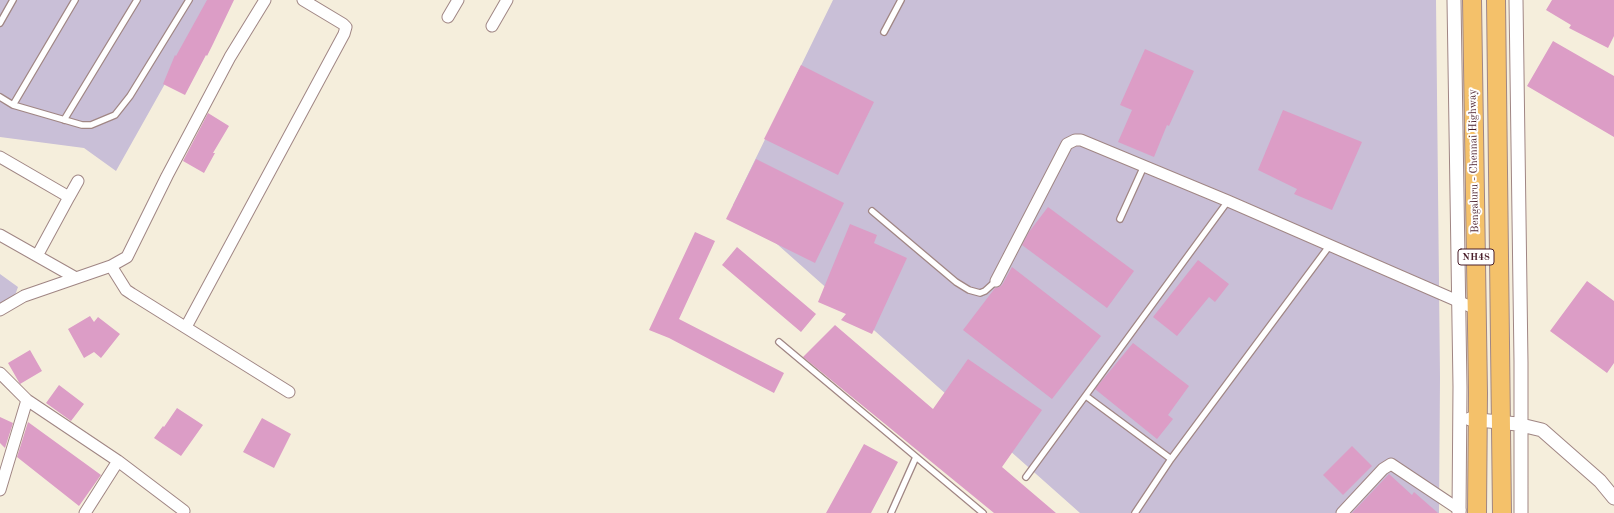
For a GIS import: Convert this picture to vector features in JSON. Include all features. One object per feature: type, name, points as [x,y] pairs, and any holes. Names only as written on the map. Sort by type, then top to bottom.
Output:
[{"type":"highway","name":"Bengaluru - Chennai Highway","points":[[1472,0],[1476,309],[1469,419],[1477,513]]},
{"type":"highway","name":"NH48","points":[[1496,0],[1502,513]]},
{"type":"street","points":[[0,310],[24,296],[111,266],[127,257],[167,176],[230,57],[265,0]]},
{"type":"street","points":[[186,327],[344,34],[346,27],[343,24],[303,0]]},
{"type":"street","points":[[448,17],[458,0]]},
{"type":"street","points":[[492,26],[508,0]]},
{"type":"street","points":[[1342,513],[1383,469],[1391,464],[1460,511],[1469,419],[1459,302],[1454,0]]},
{"type":"street","points":[[1516,0],[1521,362],[1521,513]]},
{"type":"street","points":[[996,282],[1067,144],[1075,140],[1081,140],[1228,201],[1476,309]]},
{"type":"street","points":[[0,157],[69,197]]},
{"type":"street","points":[[37,256],[78,181]]},
{"type":"street","points":[[0,235],[76,278]]},
{"type":"street","points":[[111,266],[126,290],[186,327],[208,343],[289,392]]},
{"type":"street","points":[[0,373],[27,400],[118,461],[184,512]]},
{"type":"street","points":[[0,490],[27,400]]},
{"type":"street","points":[[1469,419],[1520,425],[1535,428],[1549,434],[1600,481],[1614,498]]},
{"type":"street","points":[[85,513],[118,461]]},
{"type":"lane","points":[[0,23],[13,0]]},
{"type":"lane","points":[[13,105],[75,0]]},
{"type":"lane","points":[[64,120],[137,0]]},
{"type":"lane","points":[[0,98],[13,105],[82,125],[91,125],[115,115],[130,96],[189,0]]},
{"type":"lane","points":[[884,32],[901,0]]},
{"type":"lane","points":[[1120,219],[1144,166]]},
{"type":"lane","points":[[1026,477],[1228,201]]},
{"type":"lane","points":[[872,212],[956,282],[969,290],[980,293],[986,291],[996,282]]},
{"type":"lane","points":[[1135,513],[1171,459],[1330,245]]},
{"type":"lane","points":[[780,342],[983,513]]},
{"type":"lane","points":[[1086,396],[1171,459]]},
{"type":"lane","points":[[891,513],[916,457]]},
{"type":"shaded area","points":[[0,0],[212,0],[116,171],[84,148],[0,137]]},
{"type":"shaded area","points":[[833,0],[1436,0],[1440,378],[1439,513],[1080,513],[733,205]]},
{"type":"shaded area","points":[[0,274],[18,287],[9,312],[0,314]]},
{"type":"building","points":[[207,0],[234,0],[207,56],[206,55],[185,95],[163,84],[175,55],[176,56]]},
{"type":"building","points":[[1552,0],[1614,0],[1614,36],[1608,48],[1569,28],[1571,25],[1546,10]]},
{"type":"building","points":[[1553,41],[1614,76],[1614,137],[1527,86]]},
{"type":"building","points":[[1145,49],[1194,71],[1169,126],[1167,125],[1154,157],[1118,142],[1132,110],[1120,105]]},
{"type":"building","points":[[801,65],[874,102],[838,175],[764,139]]},
{"type":"building","points":[[1283,110],[1362,142],[1332,210],[1294,194],[1297,189],[1258,170]]},
{"type":"building","points":[[208,113],[229,126],[213,153],[215,153],[204,173],[183,161]]},
{"type":"building","points":[[756,159],[844,203],[815,263],[726,219]]},
{"type":"building","points":[[1048,207],[1134,271],[1107,308],[1022,245],[1029,232]]},
{"type":"building","points":[[850,224],[877,235],[874,243],[907,258],[872,334],[841,320],[846,314],[818,302]]},
{"type":"building","points":[[695,232],[715,241],[679,319],[784,373],[774,393],[669,338],[649,330]]},
{"type":"building","points":[[737,247],[816,314],[801,332],[722,265]]},
{"type":"building","points":[[1198,260],[1229,284],[1215,302],[1209,297],[1177,336],[1153,317]]},
{"type":"building","points":[[1012,267],[1101,336],[1052,399],[963,330],[995,288],[1002,285]]},
{"type":"building","points":[[1587,281],[1614,301],[1614,363],[1607,373],[1550,331]]},
{"type":"building","points":[[90,316],[94,322],[98,317],[120,334],[101,358],[94,352],[84,358],[68,329]]},
{"type":"building","points":[[835,325],[933,409],[968,359],[1042,410],[1002,467],[1056,513],[994,513],[803,357]]},
{"type":"building","points":[[1133,343],[1189,386],[1168,415],[1173,419],[1157,439],[1095,389]]},
{"type":"building","points":[[30,350],[42,371],[20,384],[8,363]]},
{"type":"building","points":[[59,385],[84,404],[71,421],[46,403]]},
{"type":"building","points":[[177,408],[203,425],[181,456],[154,438],[163,426],[164,427]]},
{"type":"building","points":[[0,417],[13,423],[5,448],[0,443]]},
{"type":"building","points":[[262,418],[291,434],[274,468],[243,452]]},
{"type":"building","points":[[28,422],[101,475],[79,506],[17,457]]},
{"type":"building","points":[[864,444],[898,462],[871,513],[826,513]]},
{"type":"building","points":[[1352,446],[1372,466],[1343,495],[1323,475]]},
{"type":"building","points":[[1389,474],[1412,495],[1414,492],[1438,513],[1352,513]]}]
